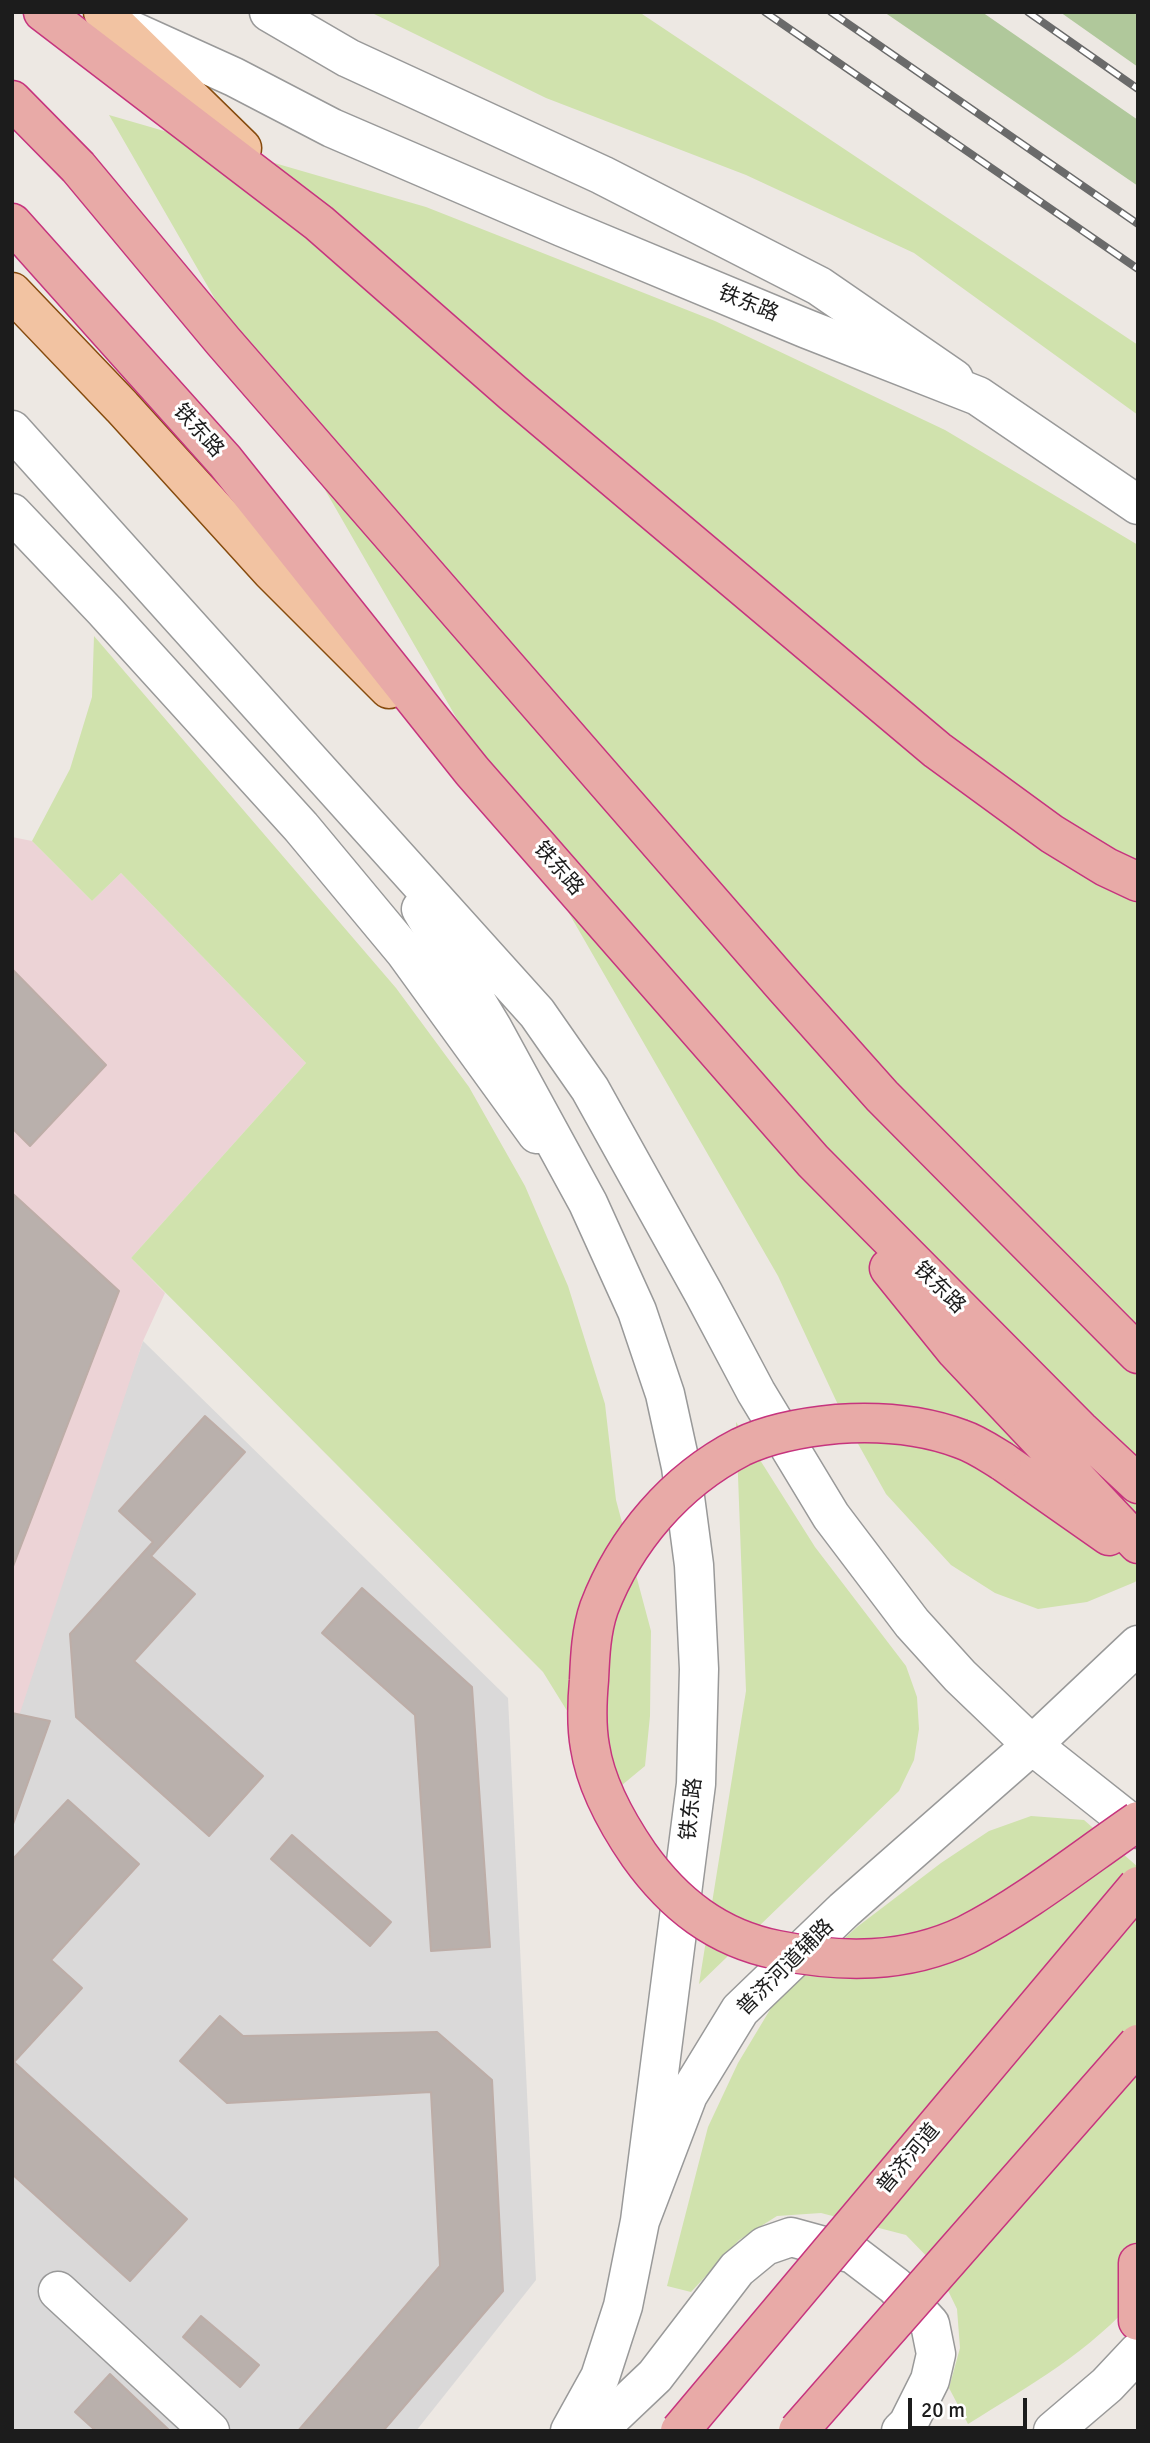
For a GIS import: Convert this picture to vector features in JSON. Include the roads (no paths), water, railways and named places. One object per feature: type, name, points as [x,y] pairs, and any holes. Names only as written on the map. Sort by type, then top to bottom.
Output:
[{"type":"highway","points":[[43,12],[318,223],[513,393],[937,750],[1052,834],[1106,867],[1138,882]]},
{"type":"highway","points":[[12,100],[78,167],[223,341],[792,996],[882,1096],[1138,1354]]},
{"type":"highway","name":"铁东路","points":[[12,223],[225,461],[472,771],[813,1161],[1080,1430],[1138,1484]]},
{"type":"highway","points":[[813,1161],[885,1263],[956,1351],[1138,1544]]},
{"type":"highway","points":[[1138,1555],[1002,1461],[963,1439],[901,1423],[866,1422],[826,1425],[776,1434],[742,1447],[714,1464],[672,1496],[625,1553],[598,1611],[591,1648],[587,1712],[590,1749],[602,1787],[621,1828],[677,1901],[703,1922],[730,1936],[767,1948],[820,1959],[873,1960],[918,1951],[964,1936],[1018,1904],[1138,1821]]},
{"type":"highway","name":"普济河道","points":[[680,2431],[1138,1886]]},
{"type":"highway","points":[[798,2431],[1138,2044]]},
{"type":"highway","points":[[1138,2263],[1138,2320]]},
{"type":"main road","name":"铁东路","points":[[103,16],[318,223]]},
{"type":"main road","points":[[12,292],[122,407],[271,571],[472,771]]},
{"type":"street","points":[[269,12],[348,58],[602,176],[819,286],[978,396]]},
{"type":"street","name":"铁东路","points":[[103,16],[234,77],[332,128],[794,323],[978,396],[1138,505]]},
{"type":"street","name":"铁东路","points":[[12,430],[537,1013],[590,1089],[756,1392],[831,1516],[912,1623],[960,1676],[1032,1745],[1138,1829]]},
{"type":"street","name":"铁东路","points":[[12,513],[105,611],[291,817],[388,931],[588,1203]]},
{"type":"street","name":"铁东路","points":[[378,836],[492,1029],[588,1203],[637,1311],[665,1394],[681,1467],[694,1565],[697,1617],[699,1669],[696,1784],[640,2221]]},
{"type":"street","name":"普济河道辅路","points":[[570,2431],[600,2377],[623,2306],[640,2221],[688,2095],[740,2010],[844,1910],[1032,1745],[1138,1645]]},
{"type":"street","points":[[597,2431],[655,2376],[737,2269],[765,2246],[791,2237],[853,2254],[895,2286],[930,2324],[936,2354],[930,2380],[908,2424],[901,2431]]},
{"type":"street","points":[[58,2291],[210,2431]]},
{"type":"street","points":[[1053,2431],[1107,2385],[1138,2352]]},
{"type":"railway","points":[[765,12],[1138,269]]},
{"type":"railway","points":[[831,12],[1138,224]]},
{"type":"railway","points":[[1028,12],[1138,89]]}]
